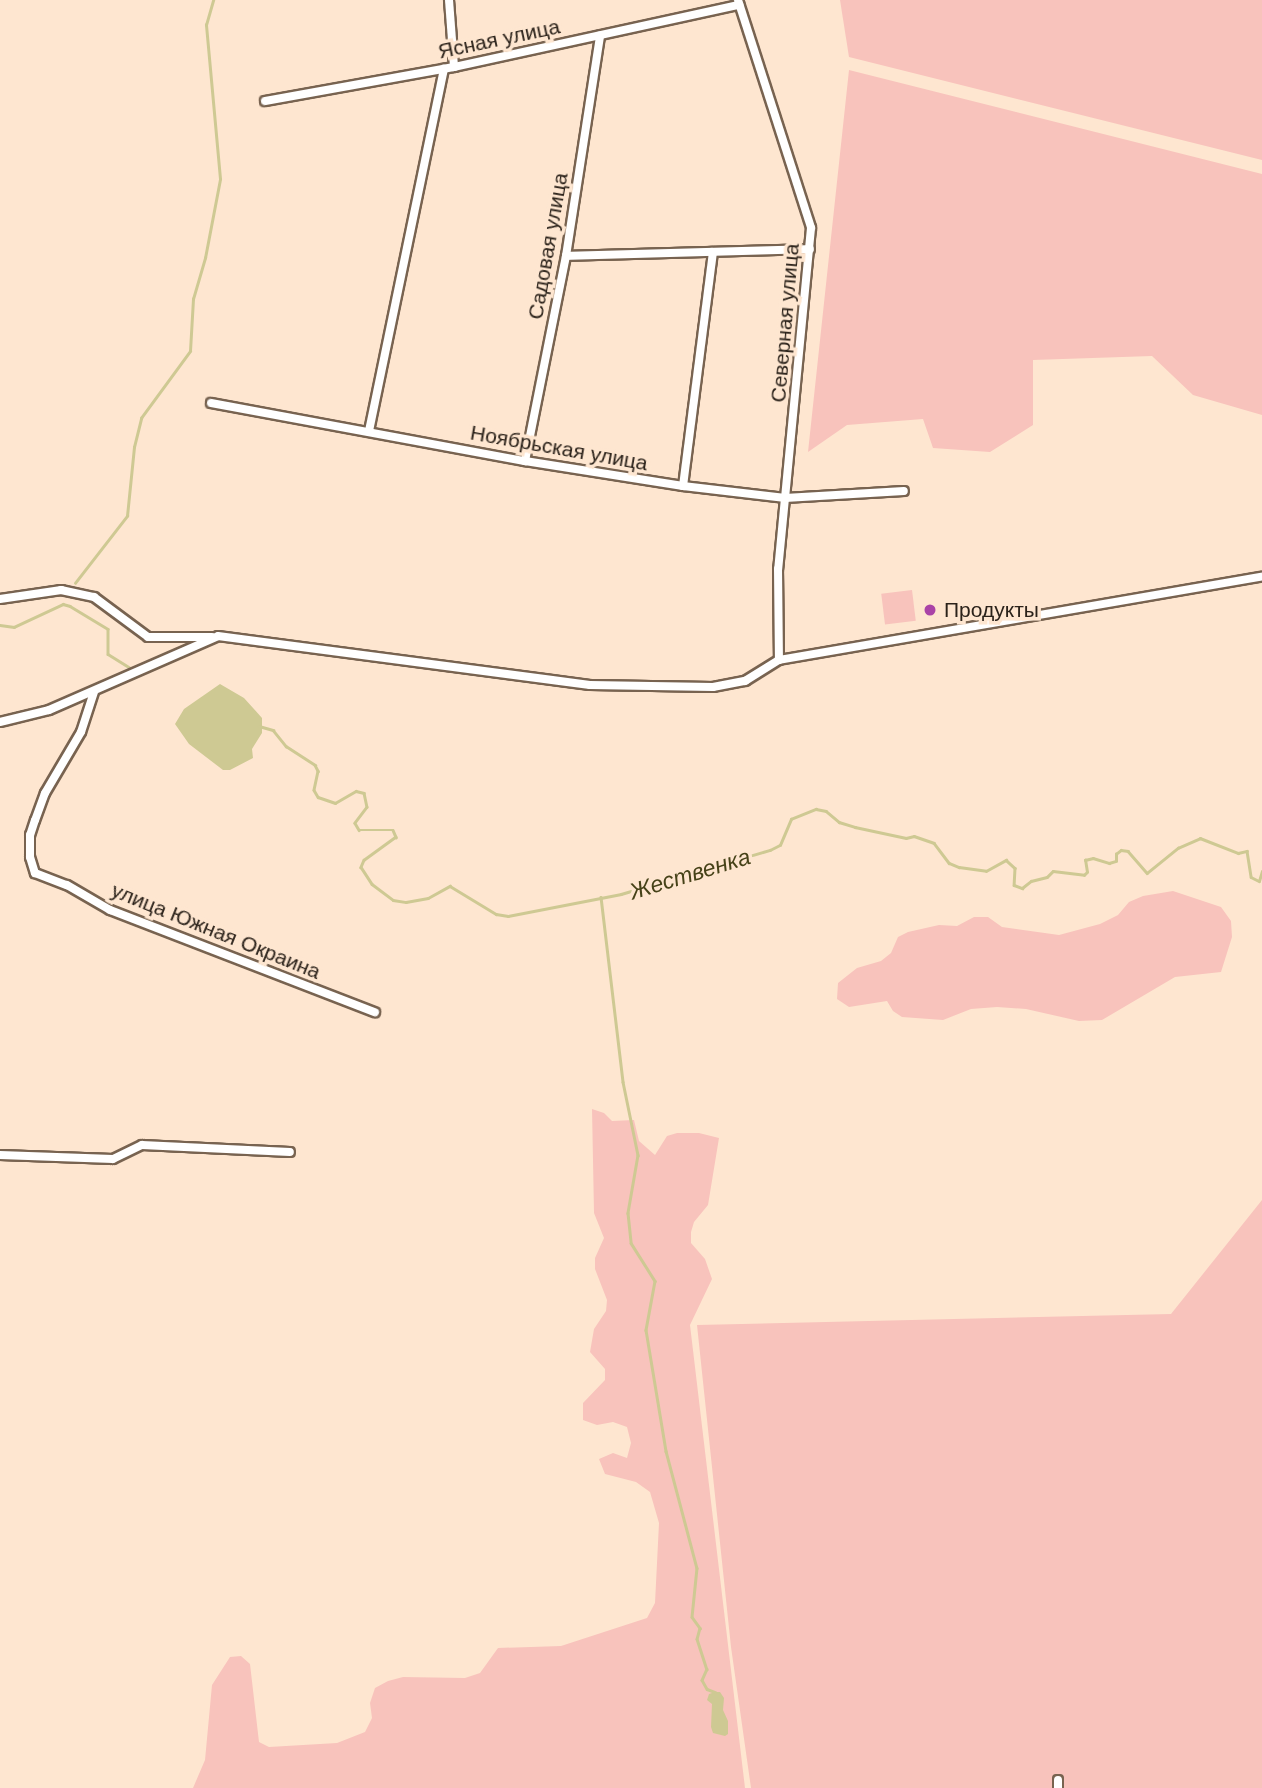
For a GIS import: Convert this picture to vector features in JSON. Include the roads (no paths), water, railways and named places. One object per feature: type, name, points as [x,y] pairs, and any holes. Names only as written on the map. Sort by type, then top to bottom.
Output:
[{"type":"street","points":[[369,431],[449,68],[449,0]]},
{"type":"street","name":"Ясная улица","points":[[265,101],[449,68],[738,3]]},
{"type":"street","name":"Северная улица","points":[[738,3],[811,228],[778,569],[779,660]]},
{"type":"street","name":"Садовая улица","points":[[525,461],[566,256],[600,36]]},
{"type":"street","points":[[566,256],[810,249]]},
{"type":"street","points":[[683,486],[713,252]]},
{"type":"street","name":"Ноябрьская улица","points":[[211,403],[525,461],[683,486],[786,498],[904,491]]},
{"type":"street","points":[[0,599],[61,590],[94,597],[148,637],[218,636],[590,685],[713,687],[745,681],[779,660],[1262,577]]},
{"type":"street","points":[[0,722],[49,710],[218,636]]},
{"type":"street","name":"улица Южная Окраина","points":[[94,692],[81,732],[45,793],[30,835],[30,856],[35,873],[67,885],[110,910],[375,1012]]},
{"type":"street","points":[[0,1156],[113,1159],[142,1145],[289,1152]]},
{"type":"waterway","points":[[75,583],[127,516],[134,447],[141,418],[190,351],[193,299],[205,258],[220,179],[206,25],[213,0]]},
{"type":"waterway","name":"Жественка","points":[[0,625],[14,627],[63,604],[70,606],[108,629],[108,654],[129,667]]},
{"type":"waterway","name":"Жественка","points":[[259,726],[273,730],[286,746],[315,765],[318,771],[314,790],[318,797],[335,803],[356,791],[364,793],[367,807],[355,823],[359,830],[393,830],[396,837],[364,860],[361,867],[372,884],[393,900],[406,902],[428,898],[450,886],[496,914],[508,916],[621,894],[770,850],[780,845],[791,819],[816,809],[826,811],[839,822],[855,827],[906,838],[914,836],[934,843],[949,863],[959,867],[986,871],[1006,860],[1015,868],[1014,885],[1022,888],[1031,881],[1047,877],[1053,871],[1084,875],[1087,872],[1085,860],[1093,858],[1109,863],[1116,861],[1116,854],[1121,850],[1128,851],[1147,873],[1178,848],[1200,838],[1238,853],[1247,851],[1251,877],[1259,881],[1262,871]]},
{"type":"waterway","points":[[601,897],[623,1082],[638,1155],[628,1213],[631,1243],[655,1281],[646,1330],[666,1451],[697,1568],[692,1617],[700,1628],[697,1639],[707,1669],[702,1680],[707,1689],[715,1692]]},
{"type":"place","name":"Продукты","points":[[930,610]]}]
